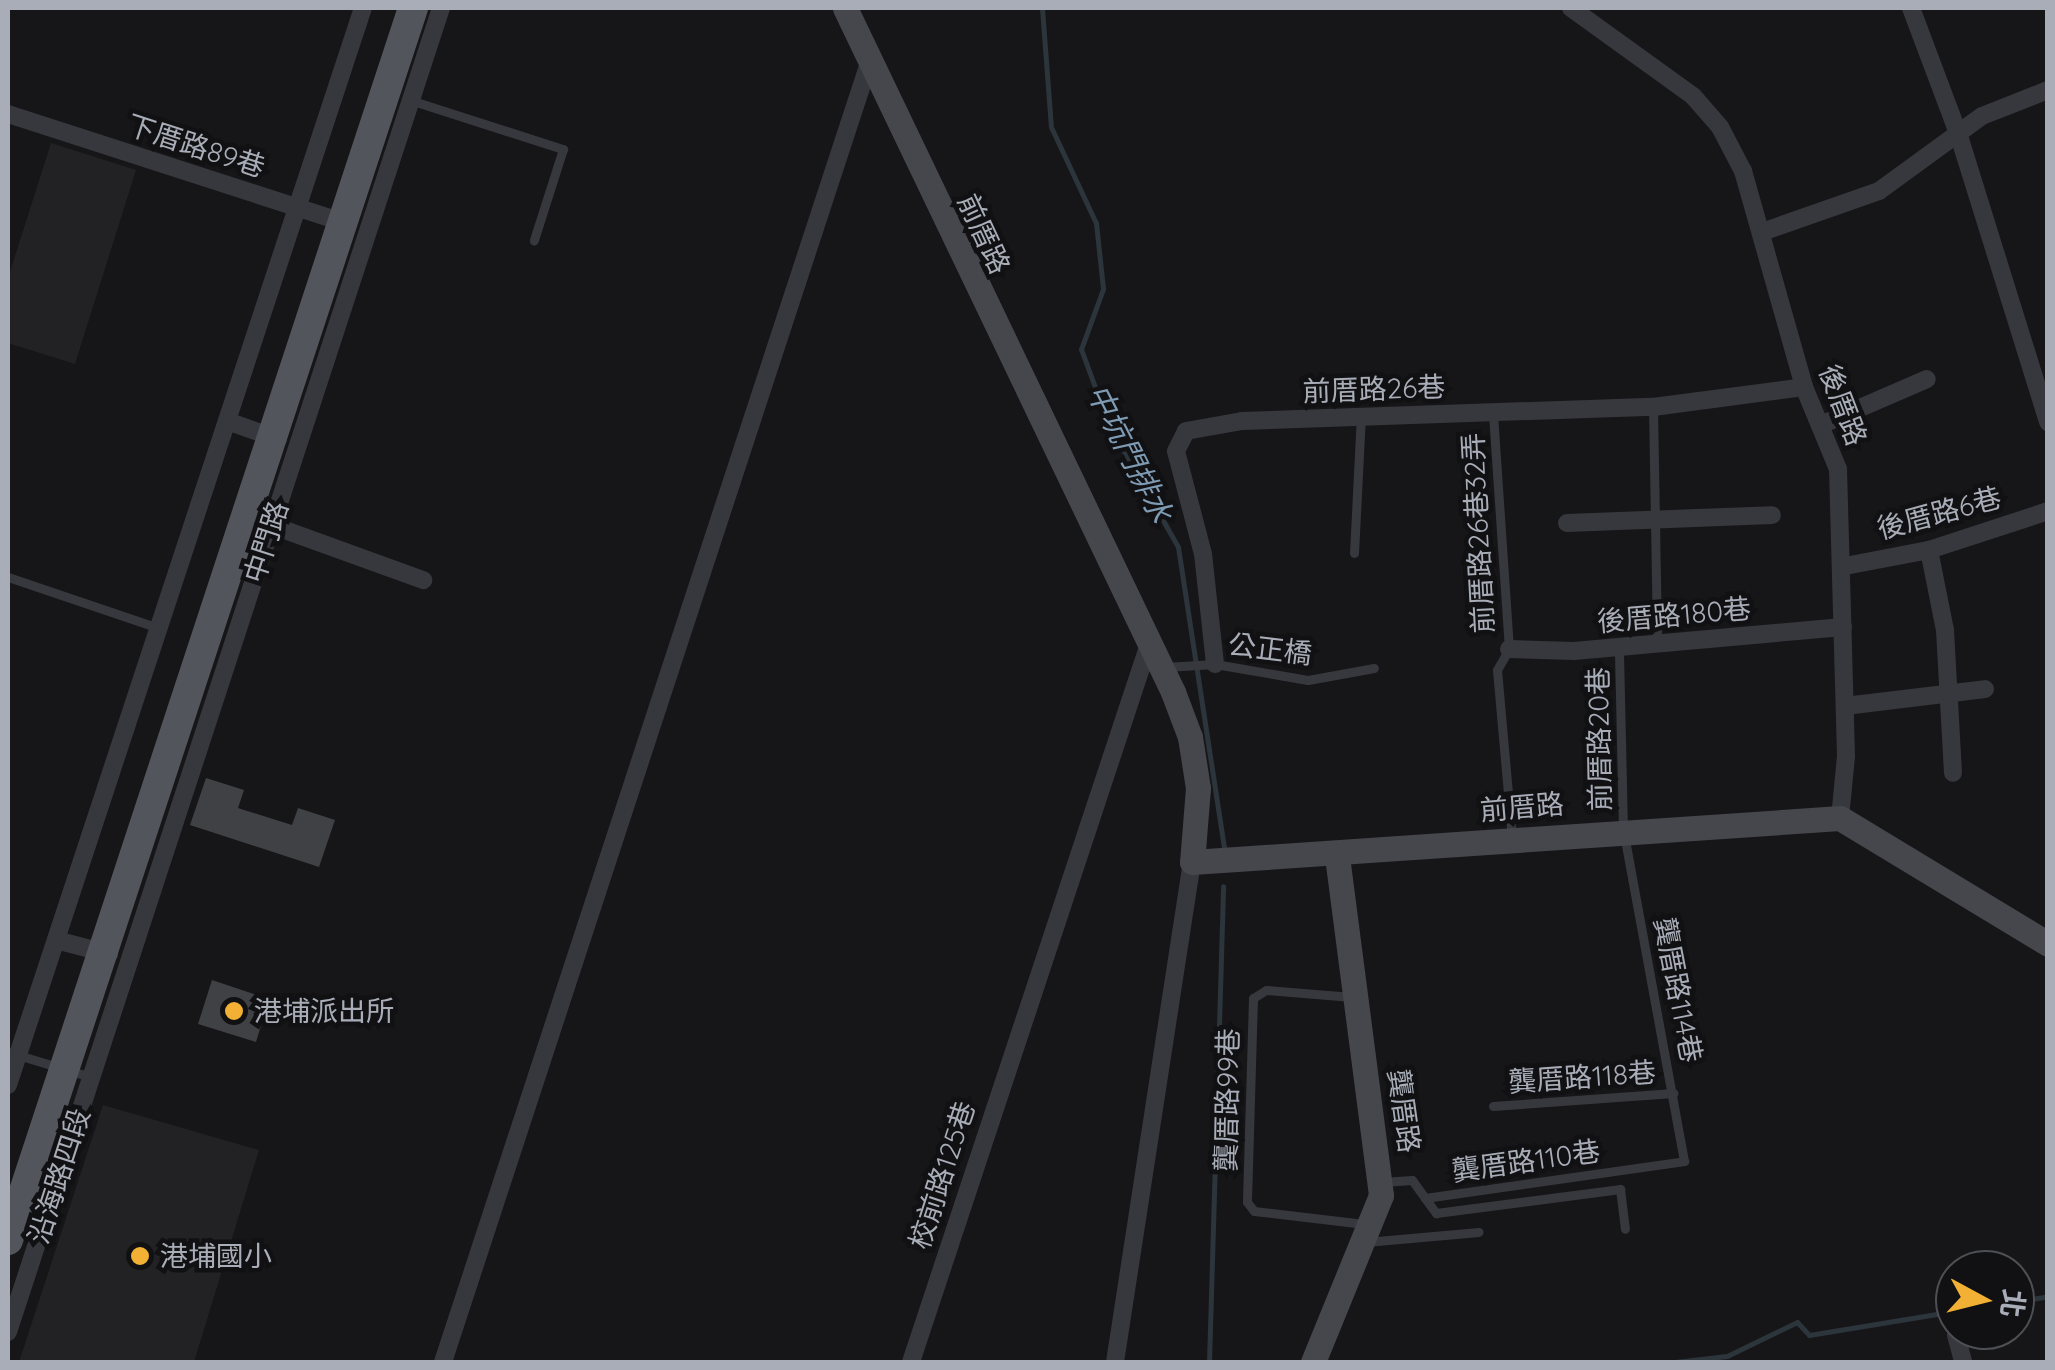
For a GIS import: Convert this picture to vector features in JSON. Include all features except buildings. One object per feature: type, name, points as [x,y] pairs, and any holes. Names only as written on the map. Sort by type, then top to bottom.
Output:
[{"type":"main road","name":"中門路","points":[[345,223],[394,8]]},
{"type":"main road","name":"中門路","points":[[67,1069],[93,950],[276,438],[413,8]]},
{"type":"main road","name":"沿海路四段","points":[[8,1186],[67,1069]]},
{"type":"main road","name":"沿海路四段","points":[[8,1240],[67,1069]]},
{"type":"street","name":"中門路","points":[[67,1069],[159,628],[363,8]]},
{"type":"street","name":"中門路","points":[[12,1053],[93,950],[271,525],[276,438],[345,223],[410,100],[441,8]]},
{"type":"street","name":"前厝路","points":[[844,8],[1190,737],[1198,788],[1192,862],[1338,856],[1623,829],[1840,818]]},
{"type":"street","name":"後厝路","points":[[1570,8],[1693,96],[1720,127],[1743,171],[1804,387],[1838,468],[1845,566],[1840,818]]},
{"type":"street","points":[[1910,8],[1959,136],[2048,422]]},
{"type":"street","points":[[443,1362],[869,63]]},
{"type":"street","points":[[1762,232],[1879,191],[1982,116],[2048,90]]},
{"type":"street","name":"下厝路89巷","points":[[8,114],[345,223]]},
{"type":"street","points":[[1822,424],[1927,379]]},
{"type":"street","name":"前厝路26巷","points":[[1210,664],[1205,565],[1179,440],[1186,431],[1242,421],[1653,407],[1804,387]]},
{"type":"street","points":[[227,421],[276,438]]},
{"type":"street","name":"後厝路6巷","points":[[1845,566],[1929,550],[2048,510]]},
{"type":"street","points":[[1566,524],[1772,515]]},
{"type":"street","points":[[271,525],[422,580]]},
{"type":"street","points":[[1929,550],[1942,606],[1953,774]]},
{"type":"street","name":"後厝路180巷","points":[[1509,649],[1619,647],[1843,628]]},
{"type":"street","name":"校前路125巷","points":[[911,1362],[1026,1005],[1154,657]]},
{"type":"street","points":[[1845,706],[1948,698],[1985,688]]},
{"type":"street","points":[[1840,818],[2048,944]]},
{"type":"street","name":"龔厝路","points":[[1313,1362],[1367,1234],[1382,1182],[1338,856]]},
{"type":"street","points":[[1115,1362],[1192,862]]},
{"type":"street","points":[[8,1085],[12,1053]]},
{"type":"street","name":"沿海路四段","points":[[8,1332],[67,1069]]},
{"type":"lane","points":[[410,100],[562,149],[534,240]]},
{"type":"lane","points":[[1653,407],[1657,644]]},
{"type":"lane","name":"前厝路26巷32弄","points":[[1494,414],[1509,649],[1496,670],[1512,838]]},
{"type":"lane","points":[[1354,553],[1360,416]]},
{"type":"lane","points":[[8,577],[159,628]]},
{"type":"lane","name":"前厝路20巷","points":[[1619,647],[1623,829]]},
{"type":"lane","name":"公正橋","points":[[1154,657],[1187,666],[1210,664],[1308,680],[1374,668]]},
{"type":"lane","name":"龔厝路114巷","points":[[1623,829],[1684,1161]]},
{"type":"lane","name":"龔厝路99巷","points":[[1358,997],[1260,992],[1251,1004],[1249,1208],[1367,1234]]},
{"type":"lane","points":[[12,1053],[67,1069]]},
{"type":"lane","name":"龔厝路118巷","points":[[1493,1106],[1674,1093]]},
{"type":"lane","name":"龔厝路110巷","points":[[1382,1182],[1412,1180],[1425,1198],[1684,1161]]},
{"type":"lane","points":[[1425,1198],[1436,1213],[1620,1189],[1626,1229]]},
{"type":"lane","points":[[1367,1234],[1479,1232]]},
{"type":"shaded area","points":[[51,143],[136,170],[75,364],[8,343],[8,278]]},
{"type":"shaded area","name":"港埔國小","points":[[103,1105],[259,1150],[194,1362],[19,1362]]},
{"type":"waterway","name":"中坑門排水","points":[[1042,8],[1051,127],[1096,223],[1103,289],[1081,349],[1109,425],[1178,547],[1224,849]]},
{"type":"waterway","name":"中坑門排水","points":[[1209,1362],[1223,886]]},
{"type":"waterway","name":"中坑門排水","points":[[2035,1298],[2048,1296]]},
{"type":"waterway","name":"中坑門排水","points":[[1675,1362],[1727,1356],[1797,1322],[1809,1335],[1935,1314]]},
{"type":"place","name":"港埔派出所","points":[[234,1011]]},
{"type":"place","name":"港埔國小","points":[[140,1256]]}]
